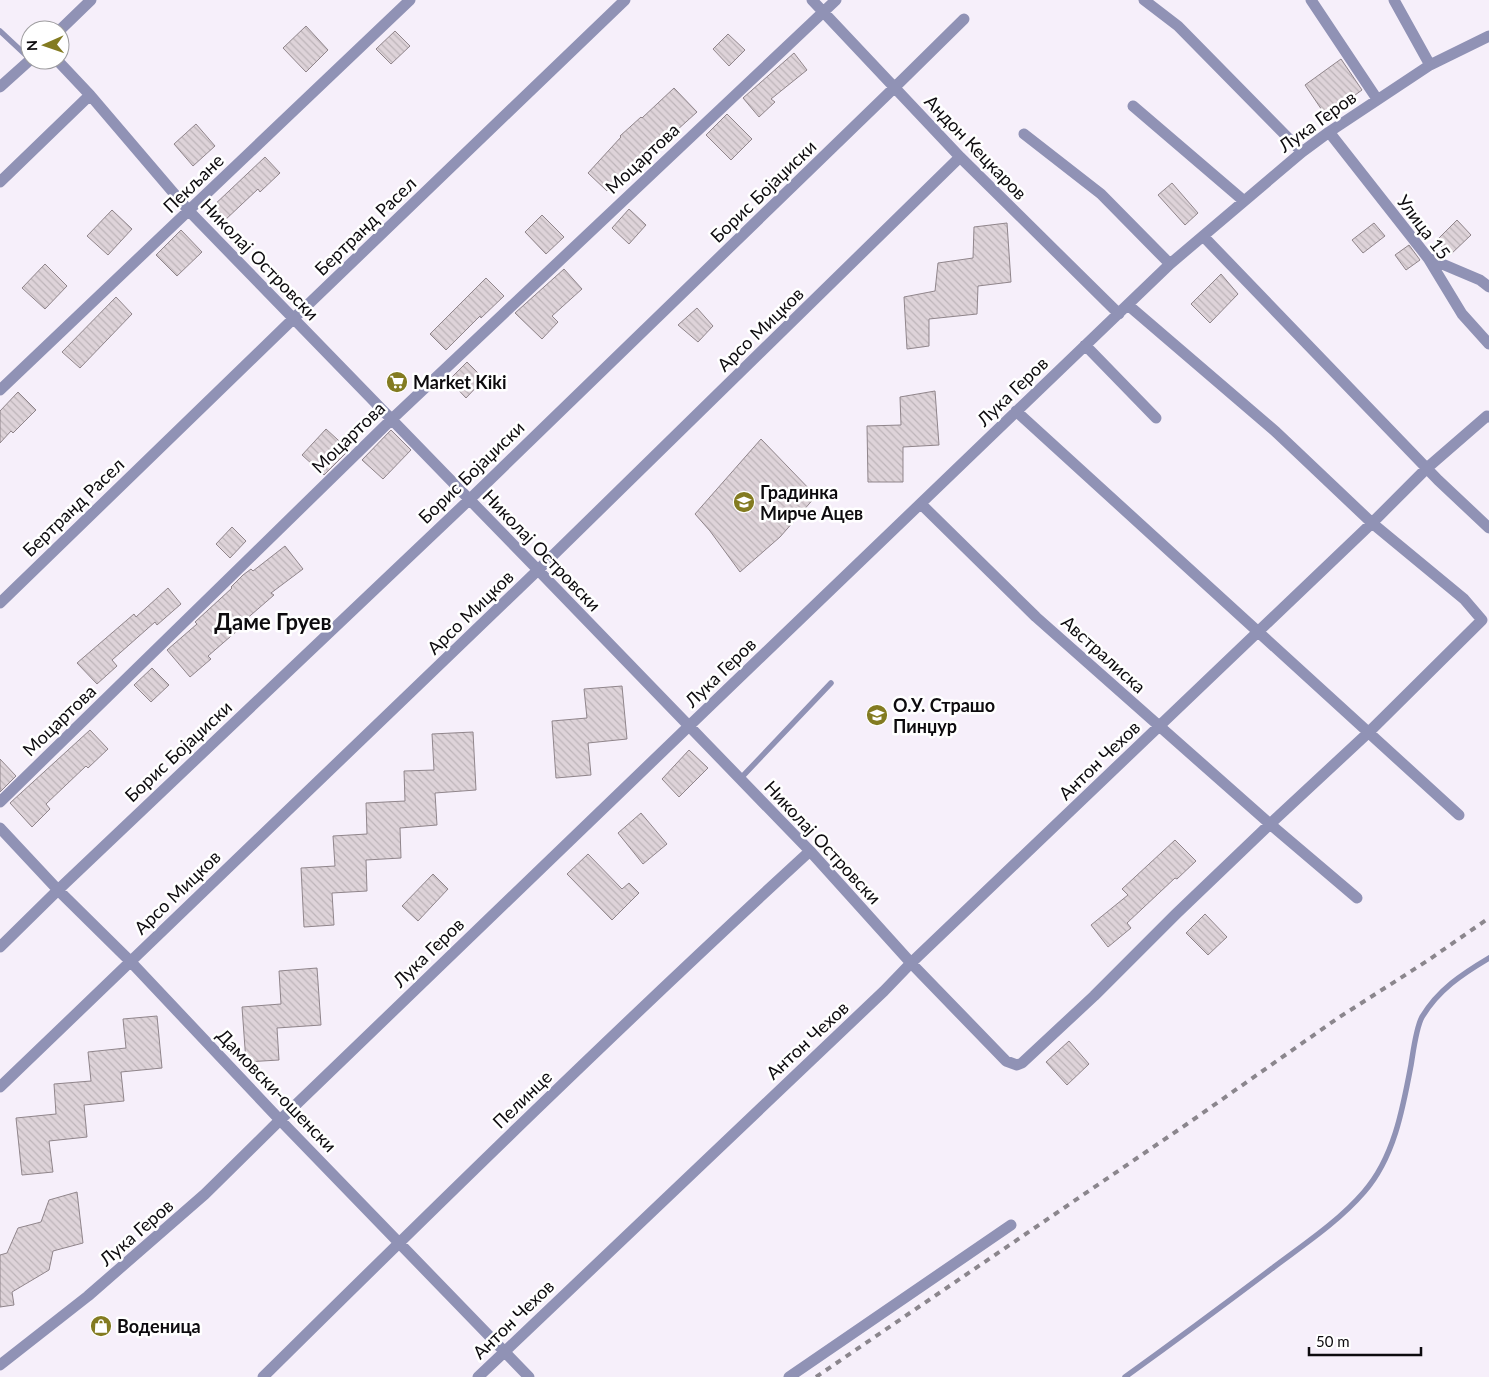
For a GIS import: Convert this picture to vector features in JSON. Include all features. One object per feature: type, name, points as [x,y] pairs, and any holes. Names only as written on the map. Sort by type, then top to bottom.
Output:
[{"type":"street","points":[[70,20],[91,0]]},
{"type":"street","name":"Пекљане","points":[[0,390],[410,0]]},
{"type":"street","name":"Бертранд Расел","points":[[0,603],[625,0]]},
{"type":"street","name":"Андон Кецкаров","points":[[812,0],[960,157],[1119,314]]},
{"type":"street","name":"Моцартова","points":[[0,802],[392,419],[836,0]]},
{"type":"street","points":[[1144,0],[1178,26],[1302,152]]},
{"type":"street","points":[[1311,0],[1377,99]]},
{"type":"street","points":[[1394,0],[1430,65]]},
{"type":"street","name":"Борис Бојаџиски","points":[[0,946],[469,500],[964,19]]},
{"type":"street","name":"Лука Геров","points":[[0,1365],[126,1265],[205,1194],[1170,264],[1328,132],[1430,65],[1489,36]]},
{"type":"street","points":[[0,87],[20,68]]},
{"type":"street","name":"Николај Островски","points":[[66,70],[189,211],[810,851],[912,963],[1006,1061],[1017,1065],[1022,1063],[1094,996],[1270,824]]},
{"type":"street","points":[[0,182],[90,95]]},
{"type":"street","points":[[1133,106],[1244,201]]},
{"type":"street","name":"Улица 15","points":[[1328,132],[1428,258],[1462,314],[1489,344]]},
{"type":"street","points":[[1024,134],[1102,194],[1170,264]]},
{"type":"street","name":"Арсо Мицков","points":[[0,1087],[538,570],[960,157]]},
{"type":"street","points":[[1203,236],[1427,468],[1489,528]]},
{"type":"street","points":[[1428,258],[1480,280],[1489,287]]},
{"type":"street","points":[[1128,305],[1276,432],[1372,523],[1485,616],[1369,732],[1270,824]]},
{"type":"street","points":[[1085,345],[1156,418]]},
{"type":"street","points":[[1016,411],[1459,815]]},
{"type":"street","name":"Антон Чехов","points":[[478,1377],[870,1005],[1427,468],[1489,416]]},
{"type":"street","name":"Австралиска","points":[[921,504],[1036,617],[1159,727],[1357,898]]},
{"type":"street","name":"Дамовски-ошенски","points":[[0,828],[529,1377]]},
{"type":"street","name":"Пелинце","points":[[263,1377],[400,1242],[731,923],[810,851]]},
{"type":"street","points":[[789,1377],[1012,1225]]},
{"type":"lane","points":[[0,31],[20,50]]},
{"type":"lane","points":[[740,779],[831,683]]},
{"type":"lane","points":[[1125,1377],[1334,1222],[1365,1191],[1382,1166],[1395,1133],[1421,1019],[1437,995],[1466,972],[1489,958]]},
{"type":"building","points":[[306,26],[328,50],[306,72],[283,48]]},
{"type":"building","points":[[395,31],[410,46],[391,64],[376,49]]},
{"type":"building","points":[[728,34],[745,50],[729,66],[713,49]]},
{"type":"building","points":[[794,53],[807,70],[771,99],[775,102],[759,117],[743,98]]},
{"type":"building","points":[[1341,59],[1362,90],[1326,116],[1305,85]]},
{"type":"building","points":[[674,88],[697,112],[643,160],[639,156],[607,191],[588,173],[620,136]]},
{"type":"building","points":[[727,114],[752,139],[731,160],[706,135]]},
{"type":"building","points":[[196,124],[215,146],[193,166],[174,144]]},
{"type":"building","points":[[265,157],[280,173],[260,192],[258,189],[224,221],[211,208]]},
{"type":"building","points":[[1172,183],[1198,213],[1185,225],[1158,195]]},
{"type":"building","points":[[629,209],[646,225],[629,244],[612,228]]},
{"type":"building","points":[[112,210],[132,229],[108,255],[87,236]]},
{"type":"building","points":[[542,215],[564,237],[546,254],[525,232]]},
{"type":"building","points":[[1457,220],[1471,235],[1450,255],[1436,241]]},
{"type":"building","points":[[1007,223],[1011,282],[978,286],[977,314],[929,319],[929,346],[907,349],[904,297],[935,291],[938,263],[973,258],[974,227]]},
{"type":"building","points":[[1374,223],[1385,236],[1363,253],[1352,240]]},
{"type":"building","points":[[181,230],[202,252],[177,276],[156,255]]},
{"type":"building","points":[[1409,245],[1420,260],[1406,270],[1395,255]]},
{"type":"building","points":[[45,264],[67,286],[45,309],[22,288]]},
{"type":"building","points":[[564,269],[582,289],[552,316],[558,322],[542,339],[515,313]]},
{"type":"building","points":[[1221,274],[1238,294],[1210,323],[1191,304]]},
{"type":"building","points":[[486,278],[504,296],[481,318],[480,316],[446,350],[430,334]]},
{"type":"building","points":[[116,297],[132,314],[80,368],[62,352]]},
{"type":"building","points":[[697,308],[713,326],[698,342],[678,325]]},
{"type":"building","points":[[467,362],[484,379],[466,398],[449,380]]},
{"type":"building","points":[[935,391],[939,445],[903,447],[903,482],[868,482],[867,426],[901,425],[900,397]]},
{"type":"building","points":[[18,392],[36,410],[0,443],[0,411]]},
{"type":"building","points":[[326,429],[349,450],[324,475],[302,455]]},
{"type":"building","points":[[391,430],[411,450],[383,479],[362,460]]},
{"type":"building","name":"Градинка Мирче Ацев","points":[[761,439],[816,496],[780,537],[740,572],[695,514]]},
{"type":"building","points":[[232,527],[246,541],[230,558],[216,544]]},
{"type":"building","points":[[285,546],[303,569],[271,593],[274,595],[236,628],[238,630],[208,656],[211,659],[190,677],[167,650],[197,624],[195,622],[232,588],[243,575],[251,569],[253,571]]},
{"type":"building","points":[[168,588],[181,604],[157,625],[155,622],[112,660],[117,666],[97,684],[77,663],[134,614],[136,617]]},
{"type":"building","points":[[152,668],[169,685],[151,702],[134,685]]},
{"type":"building","points":[[622,686],[627,739],[588,743],[591,775],[556,778],[552,721],[587,718],[584,689]]},
{"type":"building","points":[[90,730],[108,749],[88,768],[86,766],[46,804],[50,809],[32,827],[10,803]]},
{"type":"building","points":[[473,732],[476,790],[435,793],[437,825],[400,828],[401,858],[366,860],[367,891],[332,893],[334,925],[304,927],[301,868],[335,866],[333,836],[367,834],[366,803],[405,801],[404,771],[434,770],[432,734]]},
{"type":"building","points":[[689,750],[708,768],[679,797],[662,779]]},
{"type":"building","points":[[0,759],[16,776],[0,792]]},
{"type":"building","points":[[641,813],[667,844],[643,864],[618,833]]},
{"type":"building","points":[[1175,840],[1196,861],[1127,923],[1131,928],[1108,947],[1091,925],[1128,895],[1122,889]]},
{"type":"building","points":[[588,854],[622,889],[629,883],[639,893],[612,920],[567,874]]},
{"type":"building","points":[[433,874],[448,889],[418,921],[402,906]]},
{"type":"building","points":[[1205,914],[1227,937],[1208,955],[1186,933]]},
{"type":"building","points":[[317,968],[321,1025],[277,1028],[279,1060],[246,1062],[242,1007],[281,1004],[279,971]]},
{"type":"building","points":[[157,1016],[162,1068],[121,1072],[124,1101],[84,1105],[87,1137],[49,1141],[53,1172],[22,1175],[16,1118],[56,1114],[54,1084],[91,1081],[88,1052],[126,1048],[123,1019]]},
{"type":"building","points":[[1069,1041],[1089,1064],[1067,1085],[1046,1062]]},
{"type":"building","points":[[77,1192],[83,1243],[53,1251],[49,1270],[12,1292],[14,1305],[0,1307],[0,1255],[7,1253],[18,1228],[41,1222],[49,1200]]},
{"type":"railway","points":[[816,1377],[1187,1124],[1338,1018],[1427,961],[1489,918]]},
{"type":"place","name":"Market Kiki","points":[[397,382]]},
{"type":"place","name":"Градинка Мирче Ацев","points":[[744,502]]},
{"type":"place","name":"О.У. Страшо Пинџур","points":[[877,715]]},
{"type":"place","name":"Воденица","points":[[101,1326]]},
{"type":"district","name":"Даме Груев","points":[[273,621]]}]
